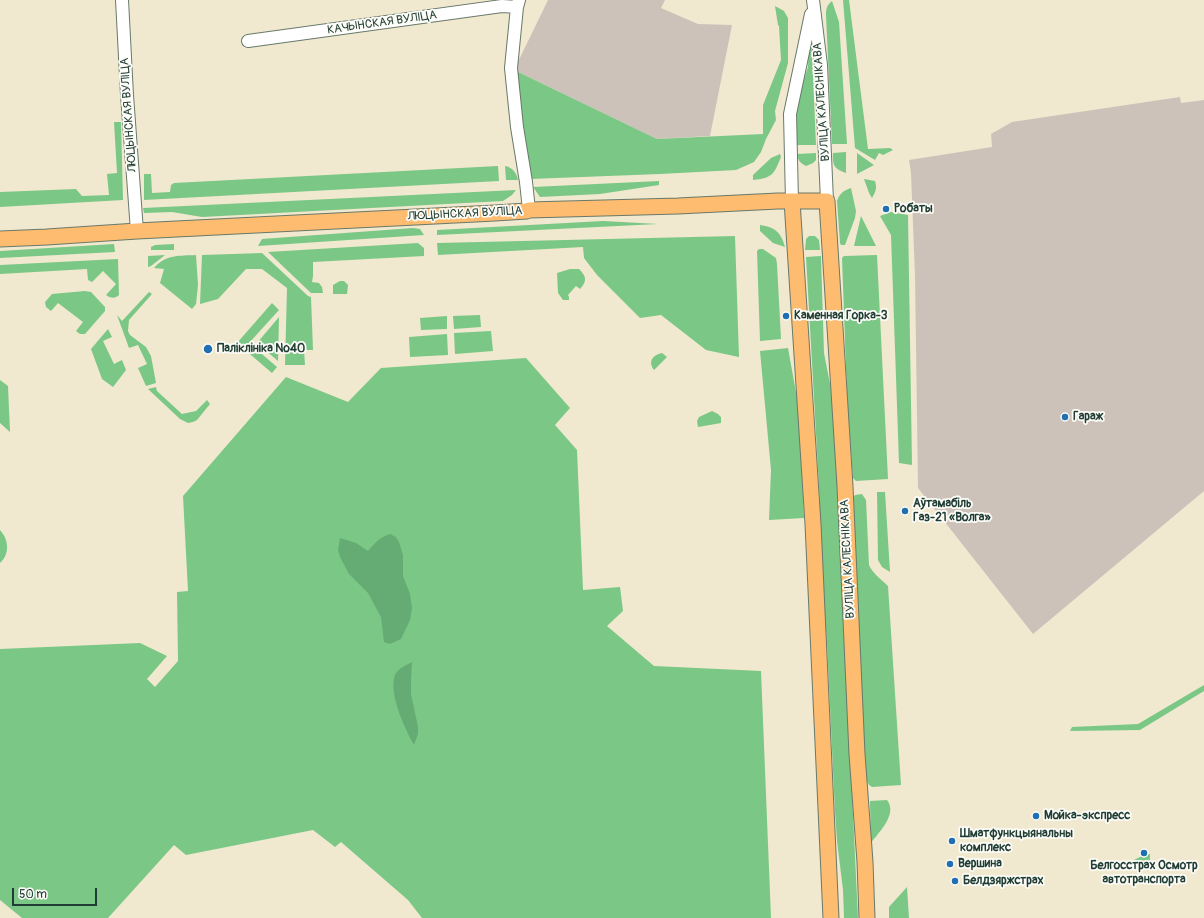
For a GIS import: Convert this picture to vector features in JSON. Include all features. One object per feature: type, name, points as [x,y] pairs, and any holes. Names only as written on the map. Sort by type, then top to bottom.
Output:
[{"type":"main road","name":"ЛЮЦЫНСКАЯ ВУЛІЦА","points":[[0,239],[529,210],[792,201]]},
{"type":"main road","points":[[792,201],[827,201]]},
{"type":"main road","name":"ВУЛІЦА КАЛЕСНІКАВА","points":[[792,201],[813,524],[831,918]]},
{"type":"main road","name":"ВУЛІЦА КАЛЕСНІКАВА","points":[[827,201],[829,253],[845,486],[857,754],[865,862],[867,918]]},
{"type":"street","name":"ЛЮЦЫНСКАЯ ВУЛІЦА","points":[[122,0],[137,231]]},
{"type":"street","name":"ВУЛІЦА КАЛЕСНІКАВА","points":[[813,2],[821,65],[827,201]]},
{"type":"street","name":"ВУЛІЦА КАЛЕСНІКАВА","points":[[792,201],[790,114],[813,2]]},
{"type":"street","name":"КАЧЫНСКАЯ ВУЛІЦА","points":[[248,41],[518,3]]},
{"type":"street","points":[[518,3],[511,68],[517,127],[529,210]]},
{"type":"shaded area","points":[[548,0],[665,0],[661,8],[698,24],[732,25],[710,136],[657,139],[514,70]]},
{"type":"shaded area","points":[[1180,97],[1181,103],[1204,100],[1204,491],[1033,634],[918,488],[915,276],[911,173],[909,160],[992,147],[991,134],[1012,122]]},
{"type":"green space","points":[[843,0],[849,0],[868,149],[890,148],[893,150],[883,155],[879,153],[875,160],[855,148]]},
{"type":"green space","points":[[832,1],[839,22],[847,144],[832,144],[826,11],[827,7]]},
{"type":"green space","points":[[775,6],[784,11],[788,18],[788,63],[775,111],[776,120],[761,152],[754,162],[736,170],[530,179],[514,70],[657,139],[763,134],[763,105],[781,60],[779,26]]},
{"type":"green space","points":[[811,30],[816,145],[796,145],[796,104],[808,67],[809,34]]},
{"type":"green space","points":[[114,122],[121,122],[123,200],[0,207],[0,192],[76,189],[82,196],[109,195],[107,174],[117,173]]},
{"type":"green space","points":[[846,152],[846,173],[839,170],[835,166],[833,153]]},
{"type":"green space","points":[[816,153],[816,160],[806,166],[802,164],[797,154]]},
{"type":"green space","points":[[857,153],[874,165],[857,174]]},
{"type":"green space","points":[[780,154],[781,157],[772,174],[765,178],[753,180],[753,175],[771,158]]},
{"type":"green space","points":[[498,166],[499,181],[144,200],[144,174],[151,174],[152,193],[170,192],[171,185],[174,183]]},
{"type":"green space","points":[[505,166],[514,171],[518,180],[506,180]]},
{"type":"green space","points":[[864,179],[875,181],[876,190],[872,198],[869,193]]},
{"type":"green space","points":[[659,181],[659,185],[600,194],[540,197],[533,187]]},
{"type":"green space","points":[[851,188],[856,211],[855,218],[845,245],[841,245],[837,201],[842,193]]},
{"type":"green space","points":[[516,190],[512,195],[503,201],[202,217],[172,212],[144,213],[143,208]]},
{"type":"green space","points":[[891,212],[908,215],[912,465],[899,463],[891,235],[880,216]]},
{"type":"green space","points":[[861,216],[876,246],[854,246]]},
{"type":"green space","points":[[603,221],[658,224],[437,235],[437,230]]},
{"type":"green space","points":[[760,225],[770,227],[777,231],[782,238],[785,247],[773,243],[760,231]]},
{"type":"green space","points":[[413,228],[420,229],[424,235],[258,246],[262,239]]},
{"type":"green space","points":[[735,236],[739,357],[706,350],[661,315],[640,318],[597,275],[584,258],[583,247],[438,255],[437,243]]},
{"type":"green space","points":[[809,236],[815,236],[819,240],[820,250],[805,250],[806,239]]},
{"type":"green space","points":[[418,243],[424,248],[424,256],[313,262],[312,282],[319,283],[322,287],[323,293],[311,293],[268,252]]},
{"type":"green space","points":[[114,244],[115,252],[0,258],[0,251]]},
{"type":"green space","points":[[174,244],[174,250],[151,250],[151,247],[155,245]]},
{"type":"green space","points":[[759,249],[763,249],[776,258],[781,339],[760,341],[757,251]]},
{"type":"green space","points":[[262,253],[308,296],[311,297],[313,350],[304,350],[305,365],[285,365],[287,288],[262,269],[246,269],[218,299],[200,304],[202,255]]},
{"type":"green space","points":[[165,255],[151,266],[148,267],[148,256]]},
{"type":"green space","points":[[196,255],[198,285],[196,304],[192,309],[160,283],[164,269],[154,268],[163,260],[168,258]]},
{"type":"green space","points":[[877,255],[888,479],[856,481],[853,478],[847,396],[842,258],[844,256]]},
{"type":"green space","points":[[821,256],[824,353],[833,399],[858,918],[844,918],[843,890],[835,811],[806,257]]},
{"type":"green space","points":[[118,259],[119,295],[114,298],[106,295],[116,284],[103,271],[92,282],[88,280],[87,269],[0,274],[0,265]]},
{"type":"green space","points":[[570,269],[579,269],[584,274],[585,281],[580,289],[576,286],[568,295],[569,300],[563,300],[558,293],[557,273]]},
{"type":"green space","points":[[340,281],[344,281],[348,285],[347,294],[333,294],[333,285]]},
{"type":"green space","points":[[85,291],[91,292],[105,307],[105,311],[85,334],[80,334],[76,331],[83,322],[58,303],[51,311],[46,307],[45,302],[52,294]]},
{"type":"green space","points":[[149,292],[152,294],[129,320],[128,331],[130,335],[146,347],[151,356],[156,383],[146,386],[138,368],[147,364],[138,345],[129,348],[117,315],[122,321]]},
{"type":"green space","points":[[272,303],[279,310],[249,343],[277,367],[272,373],[237,343]]},
{"type":"green space","points":[[480,315],[481,327],[454,329],[453,316]]},
{"type":"green space","points":[[447,316],[447,329],[421,330],[420,318]]},
{"type":"green space","points":[[279,317],[278,361],[257,343]]},
{"type":"green space","points":[[108,329],[112,337],[103,341],[114,364],[122,360],[126,370],[113,387],[102,379],[91,349]]},
{"type":"green space","points":[[491,331],[493,351],[455,354],[454,333]]},
{"type":"green space","points":[[447,334],[448,355],[410,357],[409,337]]},
{"type":"green space","points":[[788,348],[799,409],[804,518],[769,520],[771,470],[760,351]]},
{"type":"green space","points":[[662,353],[667,357],[654,370],[651,364],[652,359],[656,355]]},
{"type":"green space","points":[[526,358],[570,408],[555,425],[577,450],[583,590],[620,587],[623,611],[607,626],[654,666],[761,671],[771,918],[422,918],[408,900],[341,842],[335,847],[313,830],[186,855],[174,845],[108,918],[22,918],[0,900],[0,649],[140,643],[167,656],[147,679],[155,687],[178,661],[177,592],[188,591],[183,496],[286,377],[348,402],[381,368]]},
{"type":"green space","points":[[0,380],[8,386],[10,432],[0,423]]},
{"type":"green space","points":[[156,387],[157,391],[182,414],[196,411],[207,400],[210,404],[197,420],[188,423],[180,419],[148,389]]},
{"type":"green space","points":[[712,411],[721,417],[721,423],[698,427],[697,421],[699,417]]},
{"type":"green space","points":[[877,492],[885,492],[890,572],[882,567],[878,560]]},
{"type":"green space","points":[[862,494],[866,500],[869,565],[875,574],[888,586],[901,785],[872,787],[867,781],[859,686],[851,501],[855,495]]},
{"type":"green space","points":[[0,530],[7,542],[7,551],[0,563]]},
{"type":"green space","points":[[390,534],[396,537],[403,555],[403,576],[410,594],[412,608],[410,620],[401,639],[390,644],[384,642],[381,617],[368,593],[349,574],[338,550],[340,538],[356,543],[368,551],[383,537]]},
{"type":"green space","points":[[412,662],[411,694],[418,727],[418,734],[414,745],[398,711],[393,683],[398,670]]},
{"type":"green space","points":[[1204,685],[1204,691],[1140,730],[1070,731],[1072,727],[1138,724]]},
{"type":"green space","points":[[887,800],[890,805],[889,817],[871,843],[870,801]]},
{"type":"green space","points":[[1146,854],[1150,854],[1150,865],[1133,863],[1134,860]]},
{"type":"green space","points":[[907,887],[909,918],[889,918],[889,907]]},
{"type":"place","name":"Робаты","points":[[886,209]]},
{"type":"place","name":"Каменная Горка-3","points":[[786,316]]},
{"type":"place","name":"Паліклініка №40","points":[[208,349]]},
{"type":"place","name":"Гараж","points":[[1065,417]]},
{"type":"place","name":"Аўтамабіль Газ-21 «Волга»","points":[[905,511]]},
{"type":"place","name":"Мойка-экспресс","points":[[1036,816]]},
{"type":"place","name":"Шматфункцыянальны комплекс","points":[[952,841]]},
{"type":"place","name":"Белгосстрах Осмотр автотранспорта","points":[[1144,853]]},
{"type":"place","name":"Вершина","points":[[950,864]]},
{"type":"place","name":"Белдзяржстрах","points":[[955,881]]}]
